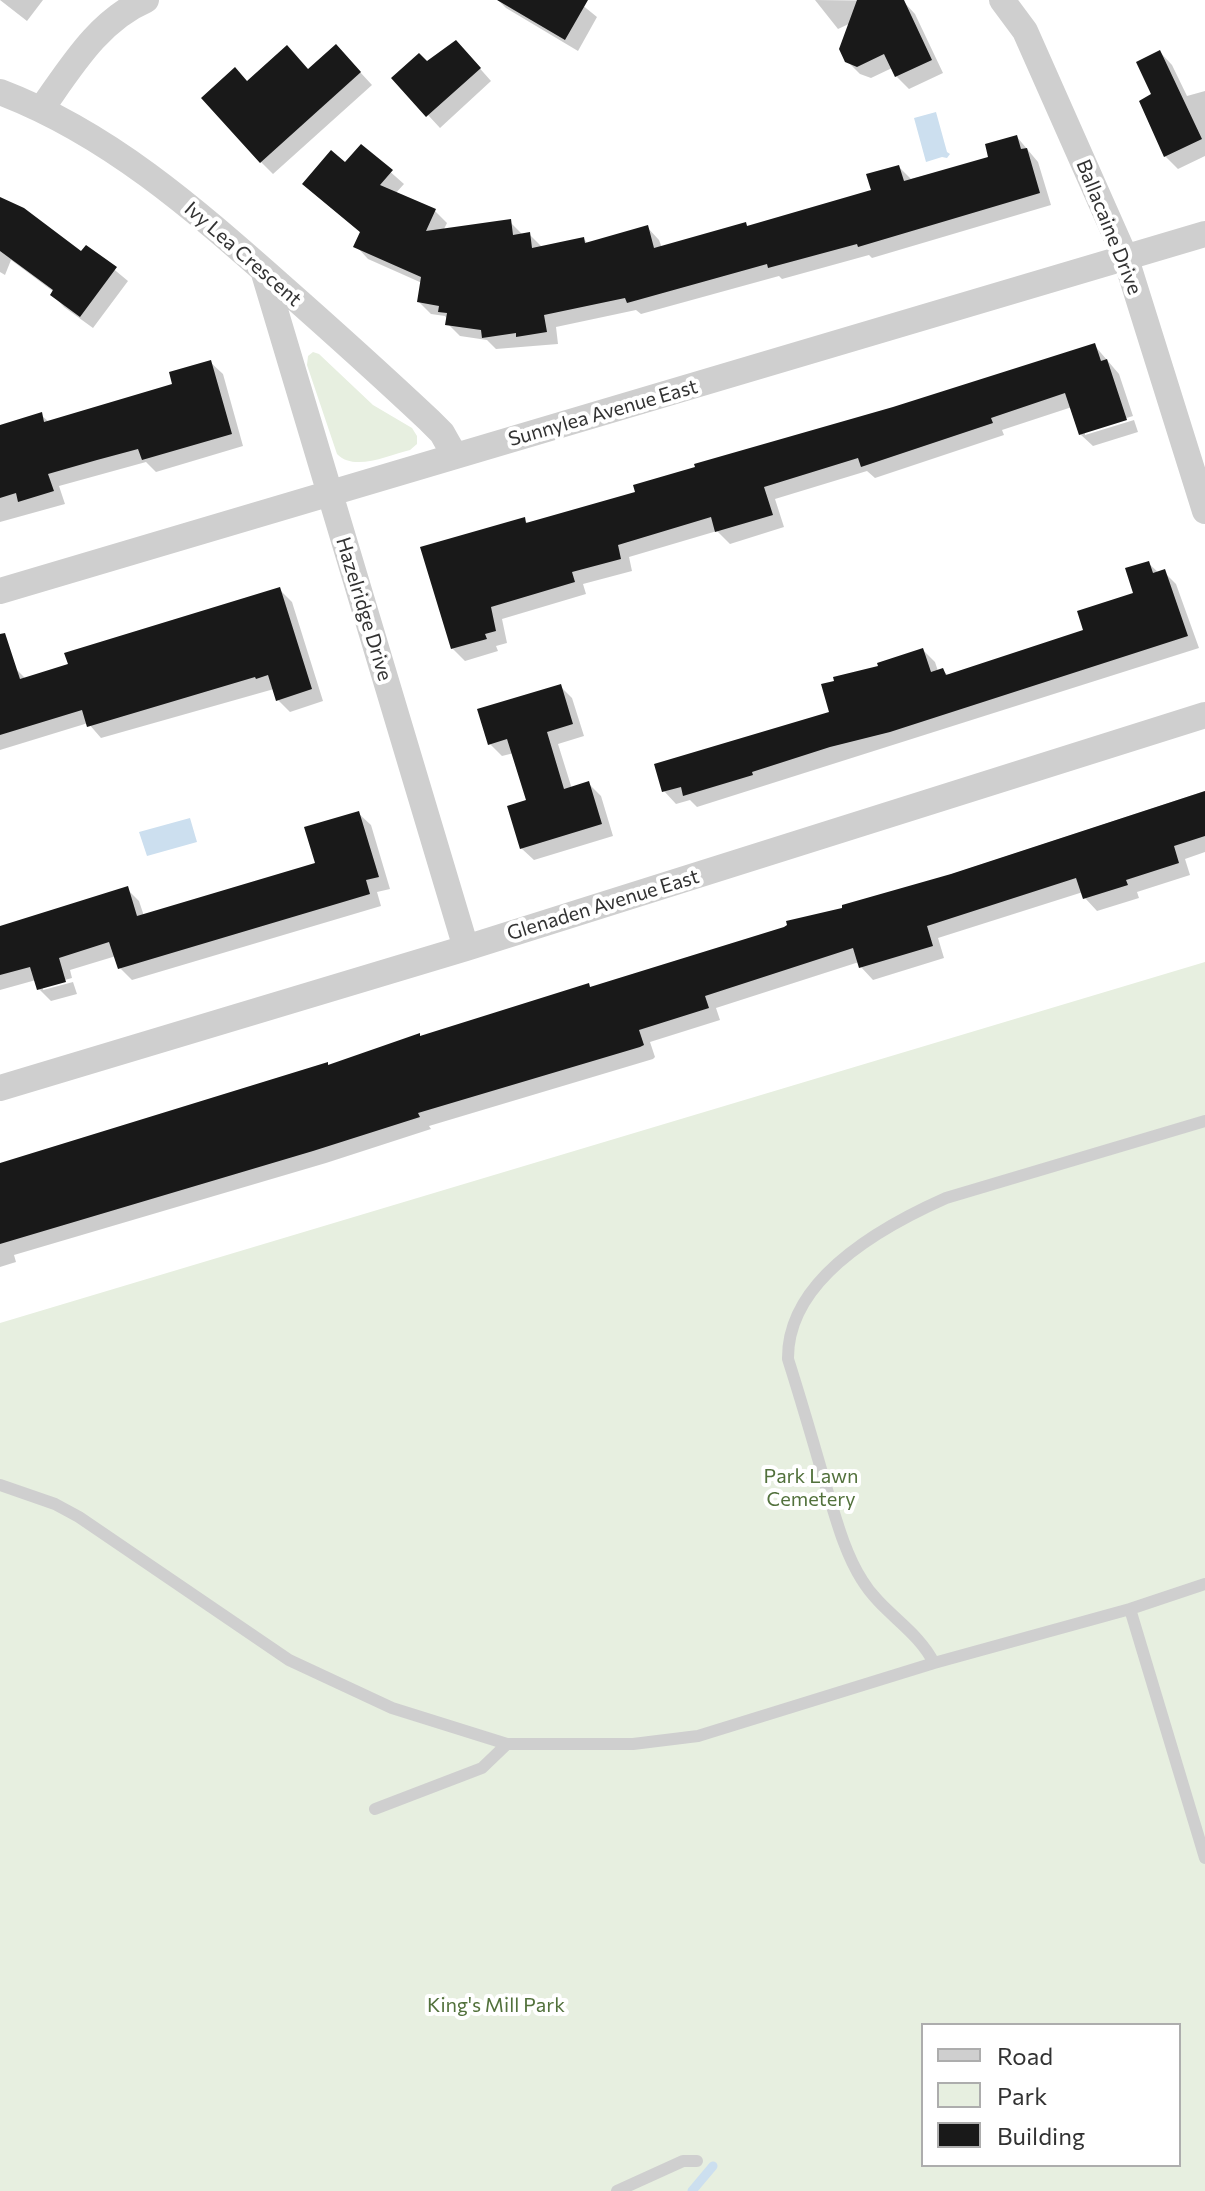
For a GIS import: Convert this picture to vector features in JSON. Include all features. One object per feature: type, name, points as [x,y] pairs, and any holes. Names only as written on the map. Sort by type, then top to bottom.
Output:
[{"type":"street","points":[[42,108],[84,50],[110,22],[146,0]]},
{"type":"street","name":"Ballacaine Drive","points":[[1002,0],[1025,31],[1126,259],[1205,511]]},
{"type":"street","name":"Ivy Lea Crescent","points":[[0,92],[42,108],[128,158],[207,221],[442,433],[455,456]]},
{"type":"street","name":"Sunnylea Avenue East","points":[[0,591],[1205,234]]},
{"type":"street","name":"Hazelridge Drive","points":[[263,270],[466,948]]},
{"type":"street","name":"Glenaden Avenue East","points":[[0,1088],[466,948],[1205,715]]},
{"type":"lane","points":[[934,1663],[924,1643],[887,1611],[862,1580],[834,1511],[788,1359],[788,1343],[805,1304],[841,1261],[865,1241],[917,1211],[946,1198],[1205,1121]]},
{"type":"lane","points":[[0,1485],[41,1499],[79,1517],[289,1660],[392,1708],[507,1744],[633,1744],[698,1736],[934,1663],[1130,1609],[1205,1584]]},
{"type":"lane","points":[[1130,1609],[1205,1858]]},
{"type":"lane","points":[[375,1809],[482,1768],[507,1744]]},
{"type":"lane","points":[[617,2191],[683,2161],[697,2161]]},
{"type":"green space","points":[[313,352],[319,354],[373,405],[412,428],[417,444],[410,450],[362,462],[353,462],[337,454],[307,365],[308,356]]},
{"type":"green space","name":"Park Lawn Cemetery","points":[[1205,962],[1205,2191],[0,2191],[0,1323]]},
{"type":"water","points":[[936,112],[950,154],[947,158],[926,162],[914,118]]},
{"type":"water","points":[[190,818],[197,842],[147,856],[139,832]]},
{"type":"building","points":[[497,0],[588,0],[565,40]]},
{"type":"building","points":[[857,0],[904,0],[932,60],[895,77],[884,54],[857,67],[845,62],[839,49]]},
{"type":"building","points":[[456,40],[481,68],[426,117],[391,78],[419,53],[427,61]]},
{"type":"building","points":[[336,44],[361,72],[260,163],[201,98],[235,67],[247,81],[287,45],[308,69]]},
{"type":"building","points":[[1160,50],[1202,139],[1164,157],[1139,101],[1151,94],[1136,62]]},
{"type":"building","points":[[1017,135],[1021,149],[1027,148],[1040,193],[858,247],[857,244],[768,268],[767,264],[627,303],[625,298],[544,315],[547,332],[516,337],[516,333],[482,338],[481,330],[445,325],[447,313],[438,312],[439,306],[417,302],[421,277],[353,247],[360,232],[302,184],[331,150],[345,162],[361,144],[393,170],[380,185],[436,209],[426,231],[511,219],[513,235],[530,232],[532,248],[584,237],[585,243],[648,225],[654,248],[746,222],[747,226],[871,190],[866,174],[899,165],[904,181],[988,157],[985,144]]},
{"type":"building","points":[[0,197],[24,208],[81,251],[86,245],[117,267],[80,317],[50,295],[53,290],[0,251]]},
{"type":"building","points":[[1095,343],[1101,361],[1107,359],[1127,420],[1079,435],[1065,393],[991,418],[993,423],[861,467],[858,458],[764,487],[773,515],[715,532],[711,517],[618,545],[621,559],[572,572],[575,582],[491,607],[496,631],[485,634],[487,639],[451,649],[420,547],[525,517],[526,523],[635,492],[633,485],[695,467],[694,464],[893,407]]},
{"type":"building","points":[[211,360],[232,434],[142,460],[138,449],[97,460],[48,474],[54,491],[18,502],[16,493],[0,498],[0,425],[42,412],[44,422],[172,384],[169,372]]},
{"type":"building","points":[[1149,561],[1153,573],[1165,569],[1188,636],[683,796],[681,787],[662,792],[654,764],[829,712],[821,684],[834,681],[833,677],[878,666],[877,663],[923,648],[931,672],[943,668],[946,675],[1083,630],[1077,611],[1133,593],[1125,568]]},
{"type":"building","points":[[280,587],[312,689],[276,701],[268,675],[87,727],[82,710],[0,735],[0,634],[5,633],[20,679],[68,664],[64,653]]},
{"type":"building","points":[[561,684],[573,724],[547,732],[564,789],[589,781],[602,824],[520,849],[507,806],[526,800],[507,739],[488,745],[477,709]]},
{"type":"building","points":[[1205,791],[1205,836],[1174,846],[1179,863],[1126,880],[1128,885],[1083,899],[1076,878],[927,926],[933,946],[859,968],[853,948],[705,996],[709,1008],[639,1030],[644,1045],[640,1047],[418,1113],[420,1117],[313,1151],[0,1244],[0,1163],[328,1062],[328,1065],[420,1033],[420,1036],[589,983],[590,987],[784,927],[786,921],[842,908],[842,905],[951,874]]},
{"type":"building","points":[[359,811],[379,877],[366,880],[370,894],[118,969],[109,942],[59,958],[66,982],[37,990],[30,967],[0,975],[0,926],[128,886],[137,916],[315,863],[304,827]]},
{"type":"waterway","points":[[692,2191],[713,2166]]},
{"type":"park label","name":"King's Mill Park","points":[[496,2005]]}]
